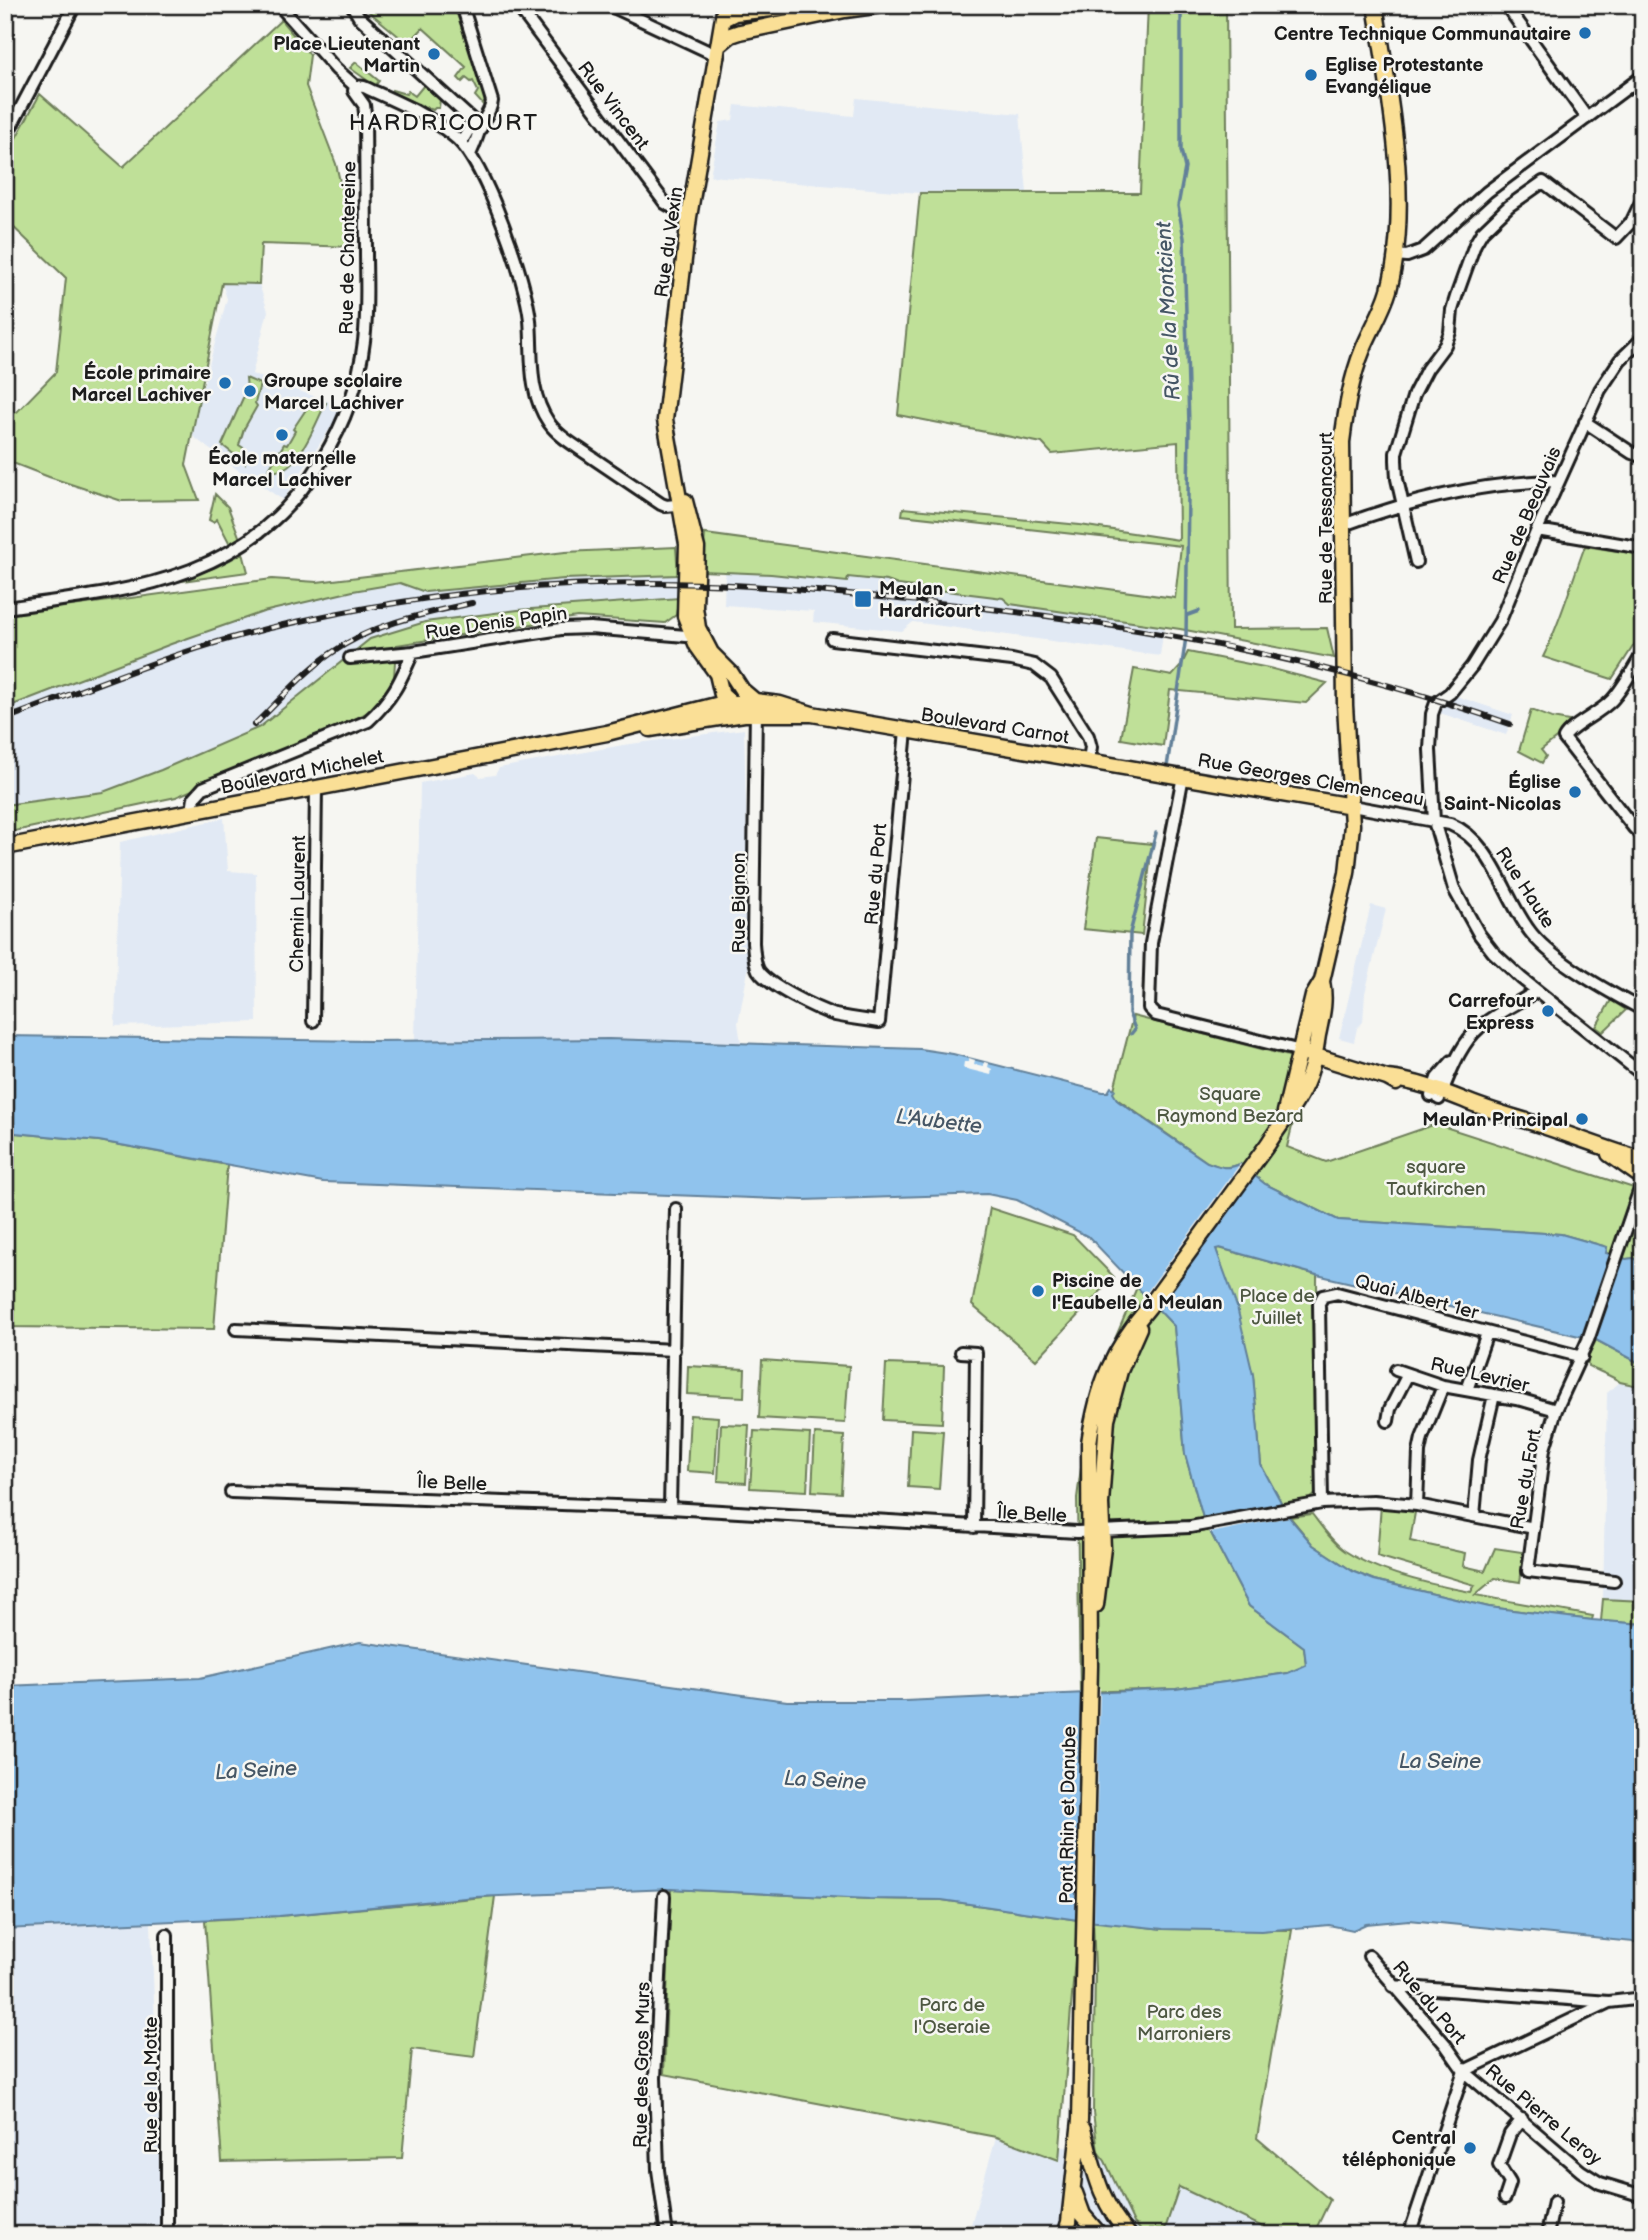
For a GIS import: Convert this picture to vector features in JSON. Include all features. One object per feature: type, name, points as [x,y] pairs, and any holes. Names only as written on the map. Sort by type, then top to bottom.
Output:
[{"type":"main road","points":[[740,32],[731,28],[724,12],[809,5]]},
{"type":"main road","points":[[718,50],[740,32],[882,5]]},
{"type":"main road","name":"Rue de Tessancourt","points":[[1256,1160],[1292,1109],[1305,1085],[1308,1053],[1325,998],[1322,981],[1349,860],[1352,806],[1345,713],[1342,442],[1345,412],[1363,349],[1388,293],[1395,255],[1397,165],[1391,104],[1375,5]]},
{"type":"main road","name":"Rue du Vexin","points":[[724,12],[690,217],[665,412],[666,431],[682,504],[687,549],[685,616],[737,705]]},
{"type":"main road","name":"Rue du Vexin","points":[[697,637],[731,673],[737,705]]},
{"type":"main road","name":"Boulevard Carnot","points":[[737,705],[780,704],[812,714],[1178,775]]},
{"type":"main road","name":"Boulevard Michelet","points":[[5,846],[607,733],[674,727],[737,705]]},
{"type":"main road","name":"Rue Georges Clemenceau","points":[[1178,775],[1352,806]]},
{"type":"main road","points":[[1308,1053],[1387,1078],[1408,1080],[1452,1103],[1463,1100],[1643,1160]]},
{"type":"main road","points":[[1599,1147],[1636,1169],[1642,1182]]},
{"type":"main road","name":"Pont Rhin et Danube","points":[[1080,2120],[1090,1666],[1102,1551],[1095,1532],[1111,1397],[1149,1307],[1256,1160]]},
{"type":"main road","points":[[1067,2229],[1080,2120]]},
{"type":"main road","points":[[1080,2120],[1108,2210],[1129,2235]]},
{"type":"main road","points":[[1073,2188],[1083,2215],[1099,2235]]},
{"type":"main road","points":[[1067,2229],[1083,2215],[1108,2210]]},
{"type":"main road","points":[[1099,2235],[1108,2210]]},
{"type":"street","points":[[5,138],[75,5]]},
{"type":"street","points":[[279,5],[336,69],[355,86],[365,87],[419,112],[435,122],[470,154],[494,204],[523,286],[529,313],[534,394],[550,424],[567,439],[661,504],[682,504]]},
{"type":"street","points":[[352,5],[359,17],[480,125]]},
{"type":"street","points":[[462,5],[492,94],[491,108],[480,125],[470,154]]},
{"type":"street","name":"Rue Vincent","points":[[517,5],[665,203],[690,217]]},
{"type":"street","points":[[609,5],[718,50]]},
{"type":"street","points":[[1506,5],[1587,118]]},
{"type":"street","points":[[1395,255],[1407,256],[1423,250],[1487,192],[1643,76]]},
{"type":"street","name":"Rue de Chantereine","points":[[5,608],[113,594],[216,560],[233,552],[267,527],[286,509],[314,473],[347,413],[364,344],[365,113],[355,86]]},
{"type":"street","points":[[461,144],[468,131],[480,125]]},
{"type":"street","points":[[1416,562],[1396,479],[1396,453],[1420,382],[1445,345],[1450,332],[1452,310],[1475,244],[1482,232],[1509,206],[1543,182],[1616,238],[1632,221],[1643,198]]},
{"type":"street","name":"Rue de Beauvais","points":[[1435,826],[1430,750],[1432,714],[1436,703],[1450,693],[1472,666],[1500,621],[1558,481],[1608,375],[1643,338]]},
{"type":"street","points":[[1585,422],[1632,453],[1643,457]]},
{"type":"street","points":[[1343,525],[1403,503],[1489,485],[1558,481]]},
{"type":"street","points":[[1537,530],[1643,548]]},
{"type":"street","name":"Rue Denis Papin","points":[[192,811],[197,794],[203,788],[368,721],[387,704],[413,652],[561,629],[590,628],[697,637]]},
{"type":"street","points":[[832,639],[1012,660],[1034,665],[1051,678],[1085,729],[1091,747],[1089,760]]},
{"type":"street","points":[[350,659],[413,652]]},
{"type":"street","points":[[1638,832],[1564,740],[1564,735],[1610,702],[1643,653]]},
{"type":"street","name":"Rue Bignon","points":[[737,705],[754,960],[766,980],[813,1006],[835,1014],[879,1022]]},
{"type":"street","name":"Rue du Port","points":[[879,1022],[906,730]]},
{"type":"street","points":[[1178,775],[1151,943],[1148,1004],[1156,1015],[1308,1053]]},
{"type":"street","points":[[220,782],[224,806]]},
{"type":"street","name":"Chemin Laurent","points":[[313,1021],[316,789]]},
{"type":"street","name":"Rue Georges Clemenceau","points":[[1352,806],[1435,826]]},
{"type":"street","points":[[1435,826],[1454,889],[1479,934],[1509,967],[1643,1075]]},
{"type":"street","name":"Rue Haute","points":[[1435,826],[1455,826],[1483,852],[1520,917],[1539,942],[1562,960],[1643,1010]]},
{"type":"street","points":[[1436,1093],[1440,1074],[1474,1034],[1494,1017],[1537,990]]},
{"type":"street","name":"Rue du Fort","points":[[1614,1581],[1528,1571],[1544,1449],[1556,1410],[1588,1340],[1642,1182]]},
{"type":"street","points":[[670,1508],[676,1209]]},
{"type":"street","name":"Quai Albert 1er","points":[[1322,1503],[1319,1303],[1323,1296],[1337,1293],[1487,1333],[1579,1362]]},
{"type":"street","points":[[236,1329],[674,1350]]},
{"type":"street","points":[[1467,1390],[1487,1333]]},
{"type":"street","name":"Île Belle","points":[[961,1352],[976,1353],[974,1527]]},
{"type":"street","name":"Rue Levrier","points":[[1396,1370],[1443,1386],[1556,1410]]},
{"type":"street","points":[[1388,1421],[1390,1409],[1408,1374]]},
{"type":"street","points":[[1417,1505],[1422,1438],[1443,1386]]},
{"type":"street","points":[[1474,1516],[1479,1460],[1494,1395]]},
{"type":"street","name":"Île Belle","points":[[231,1492],[670,1508],[1095,1532],[1190,1527],[1322,1503],[1373,1502],[1417,1505],[1534,1528]]},
{"type":"street","name":"Rue des Gros Murs","points":[[664,1896],[655,2078],[658,2170],[667,2235]]},
{"type":"street","name":"Rue de la Motte","points":[[167,1935],[167,2235]]},
{"type":"street","name":"Rue du Port","points":[[1369,1956],[1445,2044],[1464,2071]]},
{"type":"street","points":[[1393,1986],[1609,2002],[1643,1998]]},
{"type":"street","points":[[1409,2235],[1464,2071],[1609,2002]]},
{"type":"street","name":"Rue Pierre Leroy","points":[[1464,2071],[1581,2171],[1601,2183],[1643,2196]]},
{"type":"street","points":[[1505,2198],[1510,2183],[1499,2165],[1510,2134],[1522,2119]]},
{"type":"street","points":[[1547,2235],[1554,2202]]},
{"type":"shaded area","points":[[856,98],[1020,114],[1027,193],[920,193],[710,176],[720,122],[733,120],[735,105],[854,116]]},
{"type":"shaded area","name":"Groupe scolaire Marcel Lachiver","points":[[222,283],[259,284],[268,311],[252,374],[344,407],[283,500],[190,434],[227,299]]},
{"type":"shaded area","points":[[725,572],[846,582],[847,577],[887,581],[898,585],[1003,598],[1010,604],[1164,626],[1160,656],[913,622],[902,631],[813,622],[814,611],[724,605]]},
{"type":"shaded area","points":[[678,575],[679,598],[518,610],[425,622],[370,639],[353,652],[346,666],[311,686],[260,727],[103,792],[5,805],[5,708],[263,612],[400,583],[426,592],[564,579]]},
{"type":"shaded area","points":[[1453,695],[1513,715],[1506,735],[1440,713]]},
{"type":"shaded area","points":[[744,729],[750,960],[738,1023],[741,1043],[415,1040],[420,783],[475,773],[480,777],[495,775],[499,768],[623,745]]},
{"type":"shaded area","points":[[1643,751],[1643,827],[1637,821],[1640,752]]},
{"type":"shaded area","points":[[224,818],[228,871],[256,873],[257,1022],[115,1026],[120,842]]},
{"type":"shaded area","points":[[1371,905],[1386,909],[1365,993],[1363,1022],[1357,1028],[1354,1042],[1339,1038]]},
{"type":"shaded area","points":[[1620,1382],[1643,1387],[1643,1601],[1603,1599],[1607,1393]]},
{"type":"shaded area","points":[[151,1923],[163,2235],[5,2235],[5,1929]]},
{"type":"shaded area","points":[[996,2137],[1098,2152],[1105,2160],[1134,2223],[1145,2235],[968,2235]]},
{"type":"shaded area","points":[[1179,2187],[1262,2226],[1271,2235],[1163,2235]]},
{"type":"green space","points":[[361,5],[454,5],[485,96],[484,106],[475,96],[478,91],[473,81],[466,78],[462,82],[458,78],[466,67],[423,28],[408,44]]},
{"type":"green space","points":[[1148,5],[1226,5],[1231,629],[1327,628],[1334,658],[1180,629],[1010,604],[1003,598],[898,585],[887,581],[848,577],[847,582],[771,574],[702,571],[705,534],[1175,598],[1181,546],[902,515],[903,508],[1080,525],[1179,540],[1178,442],[1052,454],[1042,443],[898,415],[920,193],[1140,193]]},
{"type":"green space","points":[[281,20],[310,55],[306,86],[336,164],[355,247],[261,244],[259,284],[222,283],[186,465],[199,500],[122,501],[5,460],[5,416],[17,412],[56,372],[66,278],[5,219],[5,158],[40,94],[123,167]]},
{"type":"green space","points":[[356,62],[379,81],[375,86],[350,68]]},
{"type":"green space","points":[[424,85],[440,99],[439,108],[433,110],[391,93],[392,90],[406,94],[408,91],[415,96]]},
{"type":"green space","points":[[246,378],[260,384],[255,403],[257,406],[244,429],[239,445],[245,449],[245,463],[222,445],[247,389]]},
{"type":"green space","points":[[313,399],[326,403],[304,447],[288,466],[279,471],[268,471],[284,444],[287,445],[295,431],[293,429]]},
{"type":"green space","points":[[215,494],[228,507],[240,539],[231,546],[217,519],[213,522],[209,520]]},
{"type":"green space","points":[[1585,546],[1643,555],[1643,631],[1612,679],[1543,657],[1561,616]]},
{"type":"green space","points":[[676,547],[678,575],[564,579],[425,592],[400,583],[263,612],[5,708],[5,615],[272,579],[317,582],[565,552]]},
{"type":"green space","points":[[243,553],[248,572],[175,582],[216,567]]},
{"type":"green space","points":[[679,598],[676,615],[665,623],[577,617],[396,645],[394,678],[374,709],[340,727],[176,797],[5,833],[5,805],[103,792],[260,727],[370,639],[425,622],[518,610]]},
{"type":"green space","points":[[1188,652],[1327,683],[1306,703],[1170,690],[1163,746],[1121,739],[1134,669],[1172,676]]},
{"type":"green space","points":[[1531,710],[1569,721],[1564,732],[1541,750],[1546,756],[1542,763],[1519,751]]},
{"type":"green space","points":[[1096,838],[1152,844],[1142,935],[1083,929]]},
{"type":"green space","points":[[1611,1000],[1626,1010],[1603,1032],[1596,1027]]},
{"type":"green space","points":[[1133,1016],[1308,1061],[1287,1147],[1326,1162],[1436,1124],[1643,1191],[1643,1265],[1634,1258],[1626,1259],[1606,1253],[1607,1247],[1561,1234],[1338,1220],[1265,1184],[1240,1164],[1224,1167],[1207,1162],[1114,1097]]},
{"type":"green space","points":[[5,1132],[99,1141],[227,1165],[214,1329],[5,1327]]},
{"type":"green space","name":"Piscine de l'Eaubelle à Meulan","points":[[990,1208],[1073,1235],[1114,1277],[1036,1360],[972,1305]]},
{"type":"green space","name":"Place de Juillet","points":[[1216,1249],[1317,1275],[1318,1492],[1309,1500],[1282,1504],[1261,1465],[1253,1375]]},
{"type":"green space","points":[[1137,1287],[1174,1326],[1185,1454],[1203,1518],[1249,1606],[1304,1647],[1306,1666],[1288,1673],[1176,1689],[1080,1692],[1077,1498],[1090,1398]]},
{"type":"green space","points":[[1596,1340],[1643,1365],[1643,1387],[1620,1382],[1588,1366],[1587,1358]]},
{"type":"green space","points":[[762,1360],[849,1366],[845,1423],[759,1418]]},
{"type":"green space","points":[[886,1364],[944,1366],[942,1423],[883,1420]]},
{"type":"green space","points":[[688,1366],[745,1369],[744,1397],[687,1394]]},
{"type":"green space","points":[[690,1415],[718,1417],[715,1473],[687,1471]]},
{"type":"green space","points":[[721,1424],[749,1425],[746,1483],[718,1481]]},
{"type":"green space","points":[[911,1429],[943,1431],[939,1489],[908,1487]]},
{"type":"green space","points":[[754,1431],[810,1434],[807,1491],[750,1488]]},
{"type":"green space","points":[[815,1434],[844,1436],[841,1493],[812,1491]]},
{"type":"green space","points":[[1381,1505],[1416,1507],[1410,1541],[1465,1553],[1463,1566],[1485,1571],[1495,1548],[1522,1552],[1520,1582],[1495,1578],[1475,1595],[1593,1616],[1592,1620],[1489,1607],[1374,1580],[1354,1572],[1313,1545],[1290,1517],[1312,1514],[1340,1547],[1373,1566],[1423,1582],[1471,1592],[1475,1585],[1377,1556]]},
{"type":"green space","points":[[1603,1599],[1643,1601],[1643,1624],[1601,1621]]},
{"type":"green space","name":"Parc de l'Oseraie","points":[[671,1889],[942,1900],[1078,1920],[1059,2160],[996,2137],[664,2074]]},
{"type":"green space","points":[[495,1896],[474,2057],[412,2049],[402,2158],[222,2162],[205,1920],[279,1916]]},
{"type":"green space","name":"Parc des Marroniers","points":[[1093,1921],[1163,1929],[1292,1930],[1257,2138],[1330,2200],[1315,2235],[1271,2235],[1261,2226],[1179,2187],[1163,2235],[1145,2235],[1134,2223],[1105,2161],[1098,2152],[1093,2112]]},
{"type":"water","name":"La Seine","points":[[5,1036],[370,1041],[609,1039],[920,1049],[953,1054],[1103,1092],[1108,1092],[1111,1087],[1115,1089],[1113,1093],[1118,1101],[1207,1162],[1224,1167],[1240,1164],[1265,1184],[1338,1220],[1561,1234],[1607,1247],[1606,1253],[1626,1259],[1634,1258],[1643,1265],[1643,1365],[1596,1340],[1216,1249],[1237,1307],[1253,1375],[1261,1465],[1289,1517],[1313,1545],[1354,1572],[1374,1580],[1489,1607],[1643,1624],[1643,1943],[1409,1920],[1366,1924],[1353,1930],[1329,1925],[1261,1931],[1163,1929],[1078,1920],[942,1900],[671,1889],[475,1897],[279,1916],[5,1929],[5,1686],[200,1678],[360,1642],[787,1701],[904,1701],[1176,1689],[1288,1673],[1306,1665],[1304,1647],[1249,1606],[1203,1518],[1185,1454],[1174,1326],[1089,1237],[1017,1200],[987,1194],[803,1200],[323,1182],[99,1141],[5,1132]]},
{"type":"pier","points":[[969,1058],[975,1060],[974,1064],[983,1066],[984,1062],[989,1063],[991,1075],[963,1068],[964,1062],[968,1062]]},
{"type":"pier","points":[[1240,1164],[1254,1176],[1156,1309],[1144,1296]]},
{"type":"pier","points":[[1282,1504],[1289,1517],[1210,1533],[1203,1518]]},
{"type":"pier","points":[[1081,1688],[1100,1688],[1094,1925],[1075,1923]]},
{"type":"waterway","name":"Rû de la Montcient","points":[[1167,767],[1186,637],[1189,426],[1184,238],[1178,206],[1185,168],[1181,150],[1181,5]]},
{"type":"waterway","name":"L'Aubette","points":[[1188,615],[1199,611]]},
{"type":"waterway","name":"L'Aubette","points":[[1131,1034],[1135,1029],[1129,1013],[1130,933],[1156,833]]},
{"type":"railway","points":[[5,719],[142,667],[212,644],[335,614],[387,604],[493,591],[546,586],[652,583],[789,589],[1077,620],[1296,662],[1368,680],[1510,724]]},
{"type":"railway","points":[[254,725],[310,670],[346,644],[398,621],[472,603]]},
{"type":"place","name":"Centre Technique Communautaire","points":[[1585,33]]},
{"type":"place","name":"Place Lieutenant Martin","points":[[434,54]]},
{"type":"place","name":"Eglise Protestante Evangélique","points":[[1311,75]]},
{"type":"place","name":"École primaire Marcel Lachiver","points":[[225,383]]},
{"type":"place","name":"Groupe scolaire Marcel Lachiver","points":[[250,391]]},
{"type":"place","name":"École maternelle Marcel Lachiver","points":[[282,435]]},
{"type":"place","name":"Meulan - Hardricourt","points":[[863,599]]},
{"type":"place","name":"Église Saint-Nicolas","points":[[1575,792]]},
{"type":"place","name":"Carrefour Express","points":[[1548,1011]]},
{"type":"place","name":"Meulan Principal","points":[[1582,1119]]},
{"type":"place","name":"Piscine de l'Eaubelle à Meulan","points":[[1038,1291]]},
{"type":"place","name":"Central téléphonique","points":[[1470,2148]]},
{"type":"district","name":"HARDRICOURT","points":[[444,122]]},
{"type":"park label","name":"Square Raymond Bezard","points":[[1230,1104]]},
{"type":"park label","name":"square Taufkirchen","points":[[1436,1177]]}]
